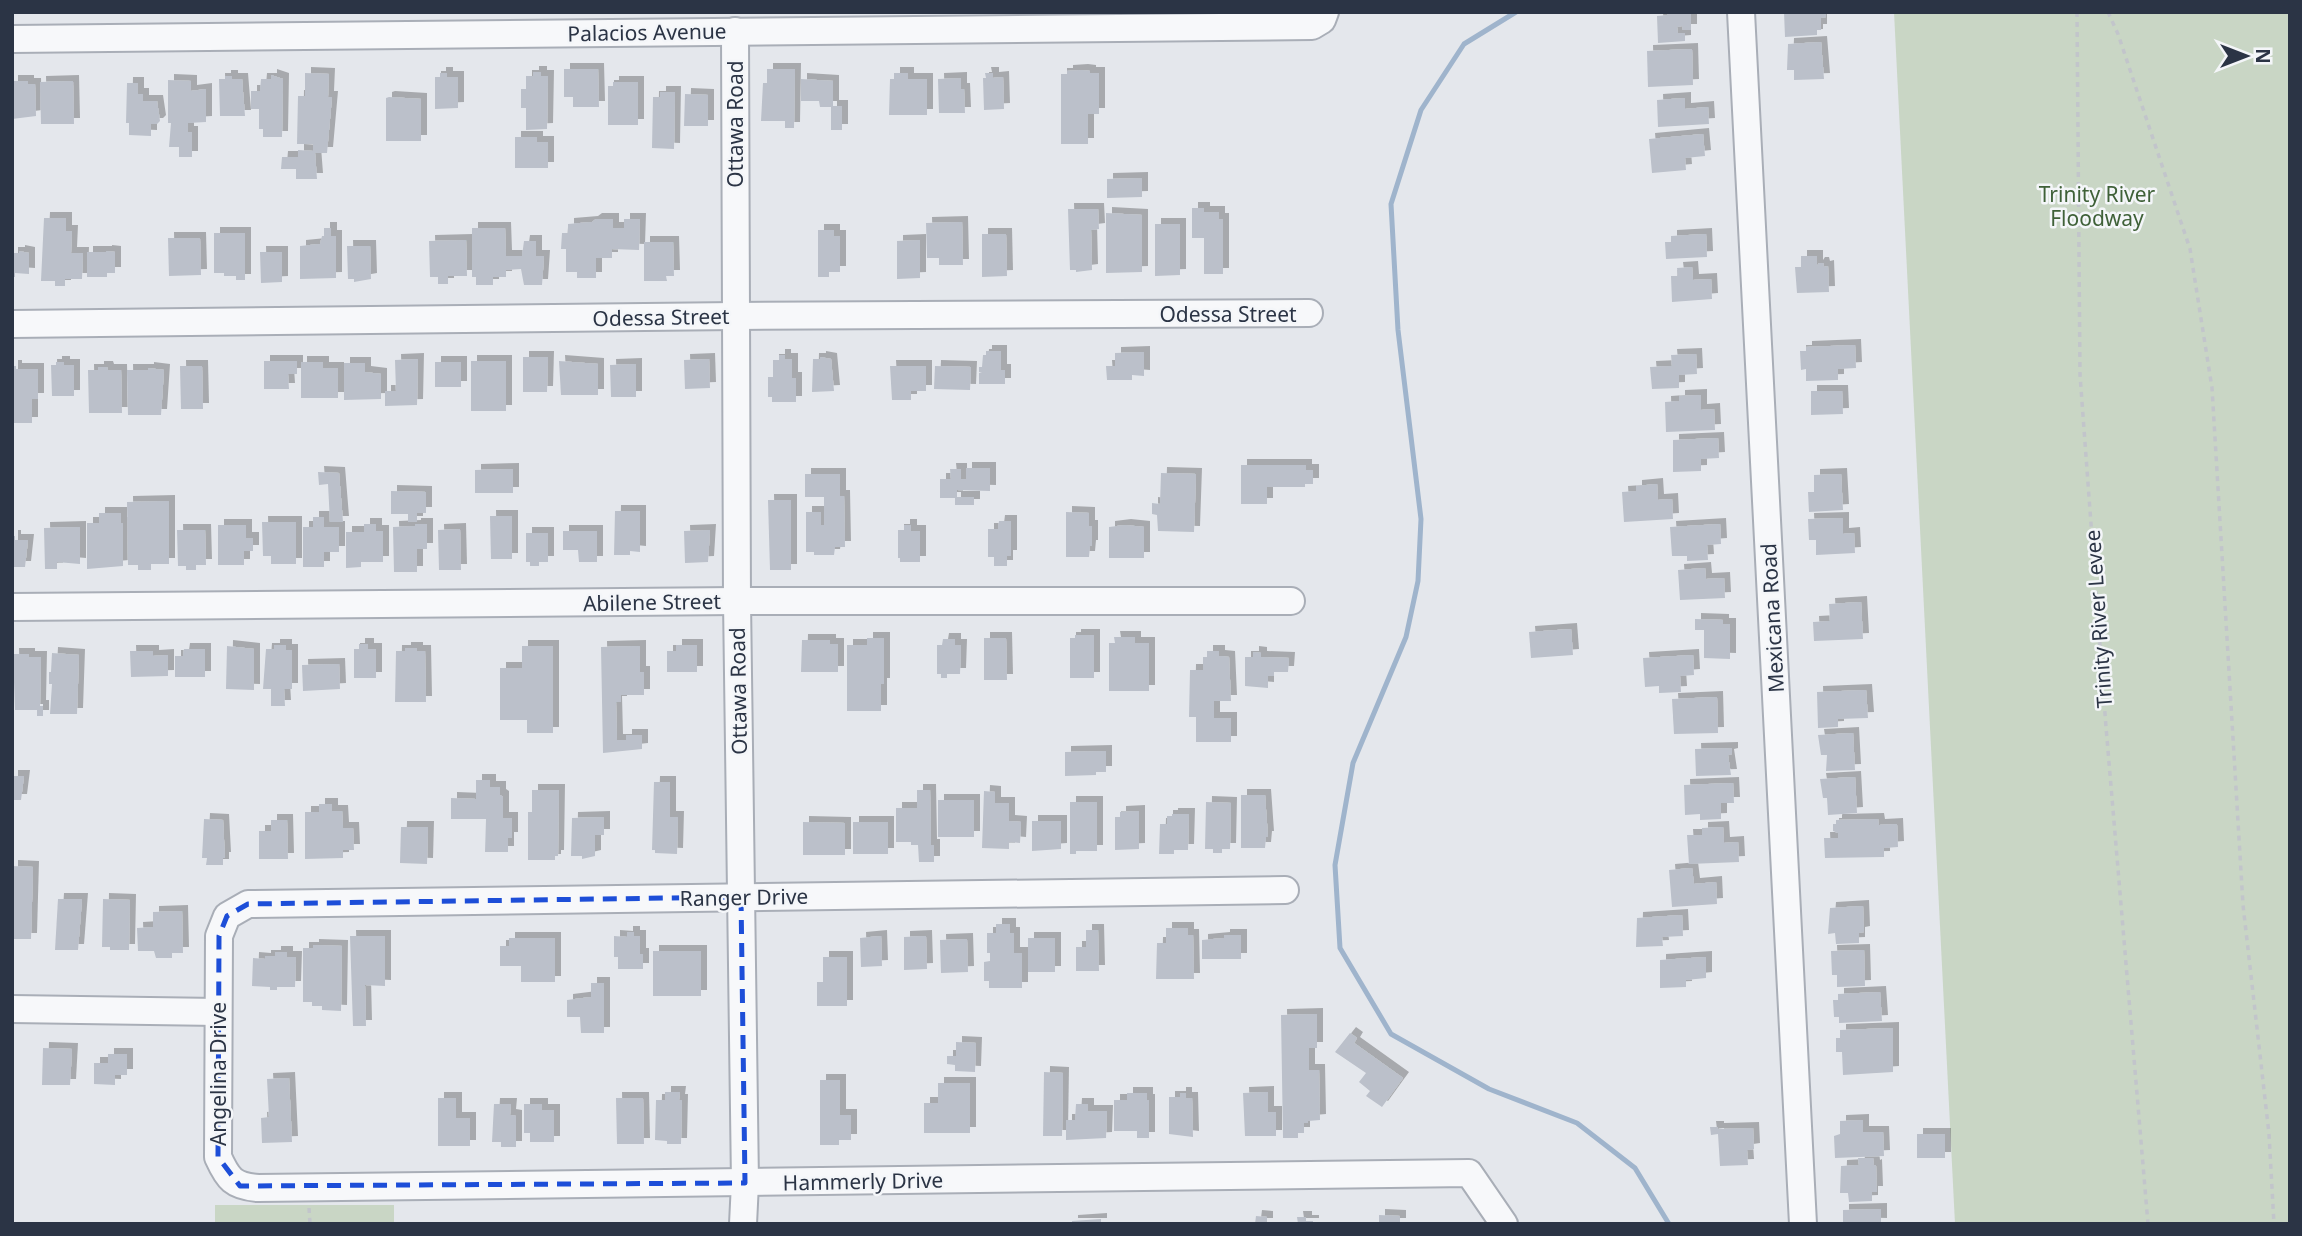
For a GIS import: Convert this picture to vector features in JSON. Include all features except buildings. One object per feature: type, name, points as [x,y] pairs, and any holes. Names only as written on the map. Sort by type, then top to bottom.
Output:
[{"type":"street","name":"Mexicana Road","points":[[1741,12],[1803,1224]]},
{"type":"street","name":"Palacios Avenue","points":[[12,39],[734,31],[981,21],[1311,26],[1324,16]]},
{"type":"street","name":"Ottawa Road","points":[[734,31],[737,601],[745,1183],[743,1224]]},
{"type":"street","name":"Odessa Street","points":[[12,324],[1309,313]]},
{"type":"street","name":"Abilene Street","points":[[12,607],[737,601],[1291,601]]},
{"type":"street","name":"Ranger Drive","points":[[219,936],[227,916],[248,904],[1285,890]]},
{"type":"street","name":"Angelina Drive","points":[[219,936],[218,1157],[226,1174],[240,1186],[258,1188]]},
{"type":"street","points":[[12,1009],[218,1012]]},
{"type":"street","name":"Hammerly Drive","points":[[258,1188],[1469,1173],[1504,1224]]},
{"type":"path","name":"Trinity River Levee","points":[[2077,12],[2080,375],[2107,741],[2148,1224]]},
{"type":"path","points":[[2108,12],[2119,34],[2190,249],[2212,388],[2243,905],[2269,1135],[2274,1224]]},
{"type":"highlighted area","points":[[741,897],[745,1183],[240,1186],[218,1157],[219,936],[227,916],[248,904]]},
{"type":"green space","name":"Trinity River Floodway","points":[[1894,12],[2290,12],[2290,1224],[1955,1224]]},
{"type":"green space","points":[[215,1205],[394,1205],[394,1224],[215,1224]]},
{"type":"waterway","points":[[1516,12],[1464,44],[1421,110],[1391,204],[1398,330],[1421,519],[1418,581],[1406,637],[1353,763],[1335,865],[1340,948],[1391,1034],[1489,1089],[1577,1123],[1635,1168],[1669,1224]]}]
